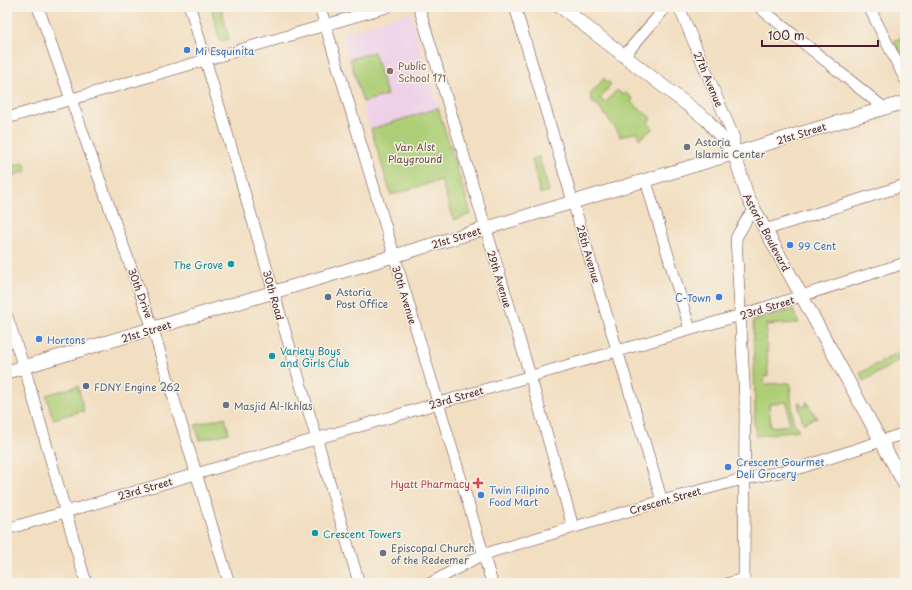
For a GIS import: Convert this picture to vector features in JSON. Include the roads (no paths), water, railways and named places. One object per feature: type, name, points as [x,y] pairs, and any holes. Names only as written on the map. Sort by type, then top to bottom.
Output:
[{"type":"main road","name":"Astoria Boulevard","points":[[561,7],[707,120],[734,153],[748,198],[905,485]]},
{"type":"main road","name":"21st Street","points":[[7,372],[394,257],[905,102]]},
{"type":"street","name":"30th Drive","points":[[38,7],[154,329],[229,583]]},
{"type":"street","name":"30th Road","points":[[190,7],[359,583]]},
{"type":"street","name":"30th Avenue","points":[[320,7],[324,25],[492,583]]},
{"type":"street","points":[[7,118],[387,7]]},
{"type":"street","name":"29th Avenue","points":[[419,7],[530,376],[573,528]]},
{"type":"street","name":"28th Avenue","points":[[515,7],[662,501]]},
{"type":"street","points":[[624,56],[666,7]]},
{"type":"street","name":"27th Avenue","points":[[679,7],[734,138],[734,153]]},
{"type":"street","points":[[759,7],[884,108]]},
{"type":"street","points":[[869,7],[905,78]]},
{"type":"street","points":[[646,180],[690,329]]},
{"type":"street","points":[[765,230],[905,185]]},
{"type":"street","points":[[729,583],[744,581],[745,400],[736,238],[748,217],[756,212]]},
{"type":"street","name":"23rd Street","points":[[7,529],[802,297],[905,263]]},
{"type":"street","points":[[7,316],[24,367],[86,583]]},
{"type":"street","name":"Crescent Street","points":[[431,583],[494,551],[662,501],[745,479],[800,468],[905,433]]},
{"type":"place","name":"Mi Esquinita","points":[[187,50]]},
{"type":"place","name":"Public School 171","points":[[390,71]]},
{"type":"place","name":"Astoria Islamic Center","points":[[687,147]]},
{"type":"place","name":"99 Cent","points":[[790,245]]},
{"type":"place","name":"The Grove","points":[[231,264]]},
{"type":"place","name":"Astoria Post Office","points":[[328,297]]},
{"type":"place","name":"C-Town","points":[[719,297]]},
{"type":"place","name":"Hortons","points":[[39,339]]},
{"type":"place","name":"Variety Boys and Girls Club","points":[[272,356]]},
{"type":"place","name":"FDNY Engine 262","points":[[86,386]]},
{"type":"place","name":"Masjid Al-Ikhlas","points":[[226,405]]},
{"type":"place","name":"Crescent Gourmet Deli Grocery","points":[[728,467]]},
{"type":"place","name":"Hyatt Pharmacy","points":[[478,483]]},
{"type":"place","name":"Twin Filipino Food Mart","points":[[481,495]]},
{"type":"place","name":"Crescent Towers","points":[[315,533]]},
{"type":"place","name":"Episcopal Church of the Redeemer","points":[[383,553]]},
{"type":"park label","name":"Van Alst Playground","points":[[415,152]]}]
